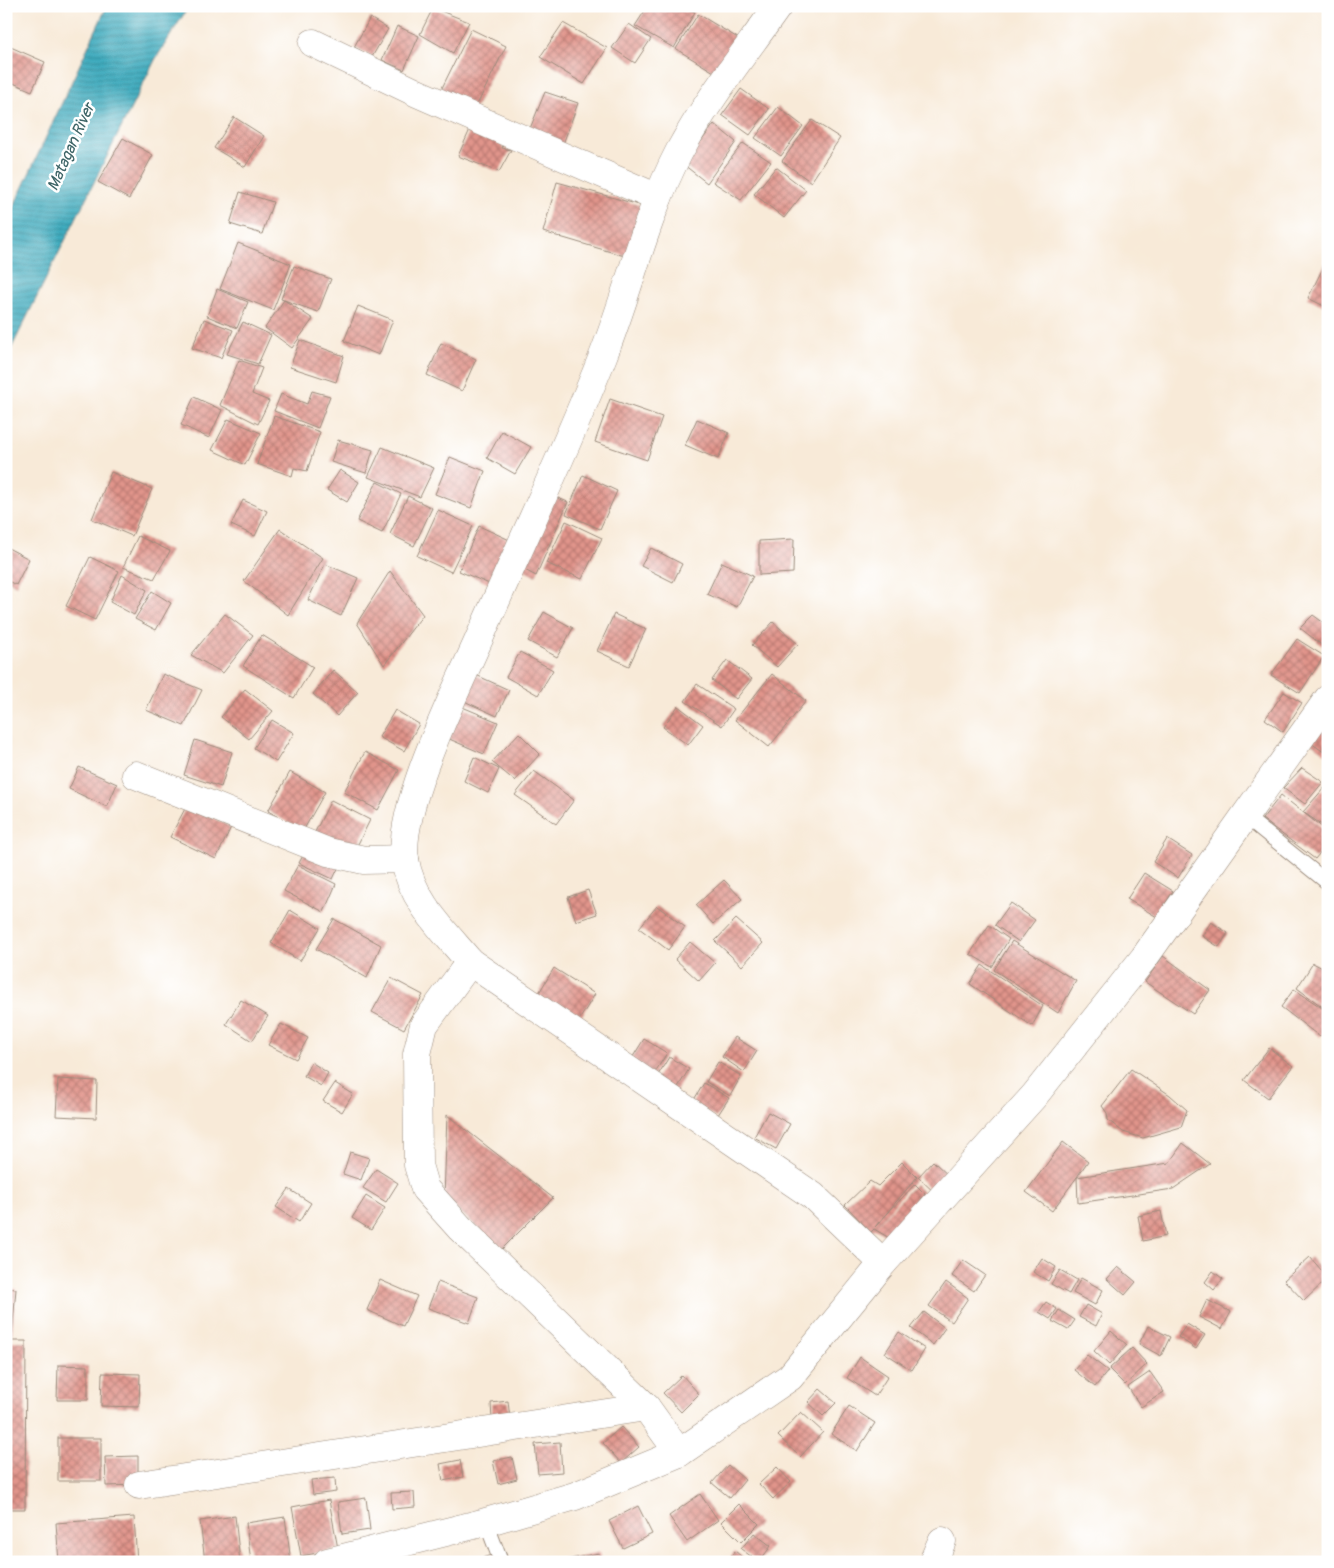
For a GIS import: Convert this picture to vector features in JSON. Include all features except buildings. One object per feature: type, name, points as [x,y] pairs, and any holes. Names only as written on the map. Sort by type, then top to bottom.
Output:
[{"type":"street","points":[[778,6],[708,104],[679,152],[658,198],[603,354],[446,714],[415,794],[405,829],[405,859],[414,887],[428,911],[470,962],[813,1196],[883,1263]]},
{"type":"street","points":[[313,43],[417,93],[658,198]]},
{"type":"street","points":[[327,1562],[486,1522],[576,1496],[679,1453],[790,1377],[883,1263],[1034,1096],[1144,958],[1328,700]]},
{"type":"street","points":[[136,776],[328,852],[364,860],[405,859]]},
{"type":"street","points":[[470,962],[424,1025],[417,1054],[418,1165],[425,1189],[460,1228],[646,1407],[679,1453]]},
{"type":"street","points":[[139,1485],[646,1407]]},
{"type":"lane","points":[[1245,816],[1328,883]]},
{"type":"lane","points":[[486,1522],[501,1562]]},
{"type":"water","name":"Matagan River","points":[[107,6],[189,6],[155,60],[6,359],[6,223]]}]
